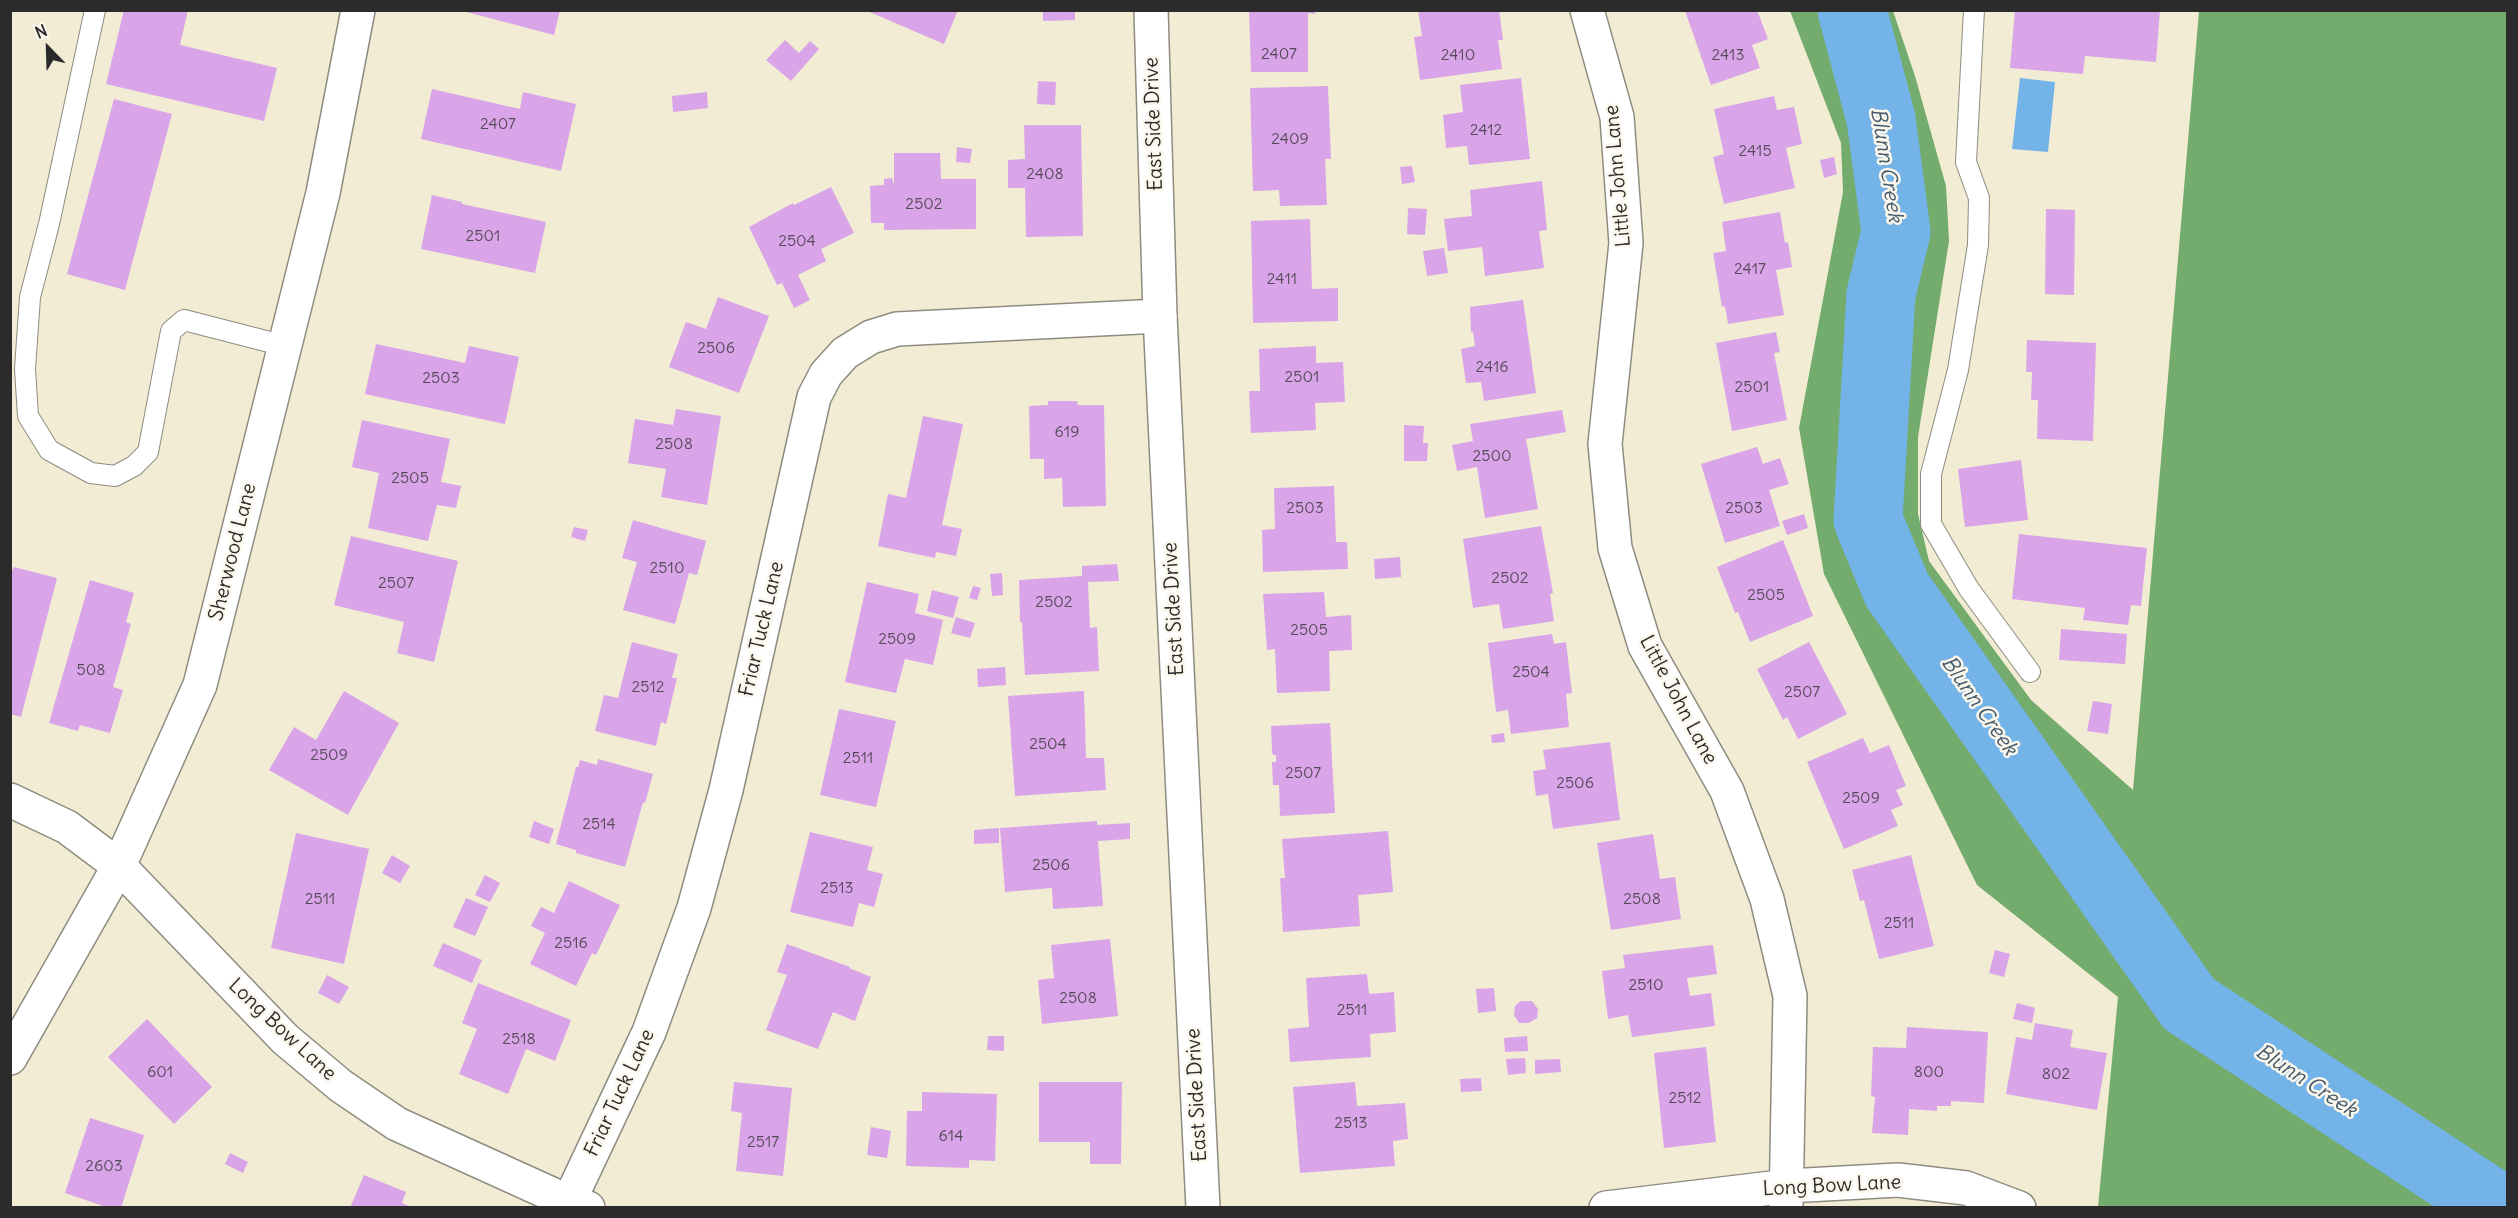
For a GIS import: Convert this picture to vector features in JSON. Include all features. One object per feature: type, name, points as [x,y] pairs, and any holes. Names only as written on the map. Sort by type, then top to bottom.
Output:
[{"type":"street","name":"Sherwood Lane","points":[[10,1058],[119,866],[200,685],[323,193],[358,10]]},
{"type":"street","name":"East Side Drive","points":[[1151,10],[1160,316],[1203,1208]]},
{"type":"street","name":"Little John Lane","points":[[1587,10],[1617,117],[1626,243],[1605,444],[1615,548],[1645,646],[1727,791],[1767,899],[1790,996],[1787,1197]]},
{"type":"street","name":"Friar Tuck Lane","points":[[574,1206],[649,1032],[694,908],[726,790],[814,397],[826,374],[845,353],[871,337],[897,329],[1160,316]]},
{"type":"street","name":"Long Bow Lane","points":[[10,800],[67,827],[119,866],[285,1039],[341,1086],[397,1124],[574,1206]]},
{"type":"street","name":"Long Bow Lane","points":[[1606,1208],[1787,1197],[1898,1180],[1966,1188],[2019,1208]]},
{"type":"lane","points":[[95,10],[49,224],[30,297],[25,369],[28,416],[49,450],[91,473],[115,476],[134,466],[148,452],[171,331],[184,320],[285,346]]},
{"type":"lane","points":[[1974,10],[1966,162],[1979,198],[1978,245],[1958,370],[1931,474],[1931,524],[1969,589],[2030,672]]},
{"type":"green space","points":[[1790,11],[1893,11],[1915,76],[1946,186],[1949,241],[1918,437],[1918,514],[1929,561],[2031,700],[2133,790],[2199,11],[2507,11],[2507,1207],[2098,1207],[2118,997],[1977,885],[1824,574],[1799,428],[1843,192],[1841,143]]},
{"type":"water","points":[[2020,78],[2055,82],[2048,152],[2012,149]]},
{"type":"building","points":[[124,10],[188,10],[180,45],[277,68],[264,121],[106,84]]},
{"type":"building","points":[[459,10],[560,10],[554,35]]},
{"type":"building","points":[[865,10],[958,10],[944,44]]},
{"type":"building","points":[[1043,10],[1075,10],[1075,20],[1043,21]]},
{"type":"building","points":[[1249,10],[1315,10],[1315,14],[1308,13],[1308,72],[1251,72]]},
{"type":"building","points":[[1418,10],[1499,10],[1503,40],[1498,40],[1502,69],[1420,80],[1414,37],[1422,36]]},
{"type":"building","points":[[1757,10],[1768,39],[1752,45],[1760,68],[1711,85],[1685,11]]},
{"type":"building","points":[[2015,10],[2160,10],[2156,62],[2085,56],[2083,74],[2010,68]]},
{"type":"building","points":[[785,40],[799,53],[810,41],[819,49],[791,81],[766,60]]},
{"type":"building","points":[[1521,78],[1530,159],[1469,165],[1467,146],[1446,148],[1443,115],[1463,112],[1460,85]]},
{"type":"building","points":[[1038,81],[1056,82],[1055,105],[1037,104]]},
{"type":"building","points":[[1328,86],[1331,159],[1325,159],[1327,205],[1280,206],[1279,190],[1253,191],[1250,88]]},
{"type":"building","points":[[432,89],[520,109],[523,92],[576,104],[561,171],[421,139]]},
{"type":"building","points":[[707,92],[708,108],[673,112],[672,96]]},
{"type":"building","points":[[1774,96],[1777,110],[1794,107],[1802,144],[1786,148],[1795,188],[1724,204],[1713,157],[1724,154],[1714,109]]},
{"type":"building","points":[[114,99],[172,114],[125,290],[67,274]]},
{"type":"building","points":[[1024,125],[1081,125],[1083,236],[1026,237],[1025,188],[1008,188],[1008,160],[1025,159]]},
{"type":"building","points":[[957,147],[972,149],[970,163],[956,162]]},
{"type":"building","points":[[894,153],[940,153],[941,179],[976,179],[976,229],[884,230],[884,223],[871,223],[870,186],[884,185],[884,179],[892,178],[894,185]]},
{"type":"building","points":[[1834,157],[1837,174],[1824,178],[1820,160]]},
{"type":"building","points":[[1412,166],[1415,182],[1402,184],[1400,167]]},
{"type":"building","points":[[1542,181],[1547,230],[1539,231],[1544,268],[1485,276],[1482,247],[1448,251],[1444,219],[1472,216],[1470,190]]},
{"type":"building","points":[[831,187],[854,233],[821,249],[826,261],[798,275],[810,300],[794,308],[782,283],[777,285],[749,227],[793,203],[794,205]]},
{"type":"building","points":[[432,195],[462,202],[462,204],[546,222],[535,273],[421,249]]},
{"type":"building","points":[[1408,208],[1427,209],[1425,235],[1407,234]]},
{"type":"building","points":[[2046,209],[2075,210],[2074,295],[2045,294]]},
{"type":"building","points":[[1780,212],[1792,267],[1776,270],[1784,315],[1728,324],[1725,306],[1722,307],[1713,253],[1726,251],[1722,222]]},
{"type":"building","points":[[1310,219],[1312,289],[1338,288],[1338,321],[1253,323],[1251,221]]},
{"type":"building","points":[[1444,248],[1448,273],[1427,276],[1423,251]]},
{"type":"building","points":[[718,297],[769,316],[739,393],[669,367],[686,322],[706,329]]},
{"type":"building","points":[[1523,300],[1536,393],[1484,401],[1481,382],[1466,383],[1461,349],[1475,346],[1473,332],[1471,332],[1470,307]]},
{"type":"building","points":[[1776,332],[1780,352],[1774,353],[1787,420],[1732,431],[1716,343]]},
{"type":"building","points":[[2027,340],[2096,343],[2093,441],[2037,439],[2038,400],[2031,400],[2032,372],[2026,372]]},
{"type":"building","points":[[376,344],[465,363],[469,346],[519,357],[505,424],[365,394]]},
{"type":"building","points":[[1316,346],[1316,363],[1343,362],[1345,402],[1315,403],[1316,430],[1251,433],[1249,391],[1260,391],[1259,349]]},
{"type":"building","points":[[1048,401],[1077,401],[1078,405],[1104,405],[1106,506],[1063,507],[1062,478],[1044,479],[1044,459],[1030,459],[1029,406],[1048,405]]},
{"type":"building","points":[[676,409],[721,416],[707,505],[661,497],[666,469],[628,463],[635,419],[673,425]]},
{"type":"building","points":[[1562,410],[1566,432],[1526,439],[1538,509],[1485,518],[1477,467],[1457,471],[1452,445],[1473,441],[1470,424]]},
{"type":"building","points":[[923,416],[963,424],[942,525],[962,529],[956,556],[936,552],[935,558],[878,546],[888,494],[906,498]]},
{"type":"building","points":[[362,420],[450,439],[441,482],[461,486],[456,508],[437,505],[428,541],[368,528],[379,473],[352,467]]},
{"type":"building","points":[[1404,425],[1424,426],[1423,443],[1428,443],[1427,461],[1404,461]]},
{"type":"building","points":[[1757,447],[1763,464],[1780,458],[1789,484],[1769,490],[1780,526],[1725,543],[1701,464]]},
{"type":"building","points":[[2021,460],[2028,520],[1965,527],[1958,469]]},
{"type":"building","points":[[1334,486],[1336,542],[1347,542],[1348,569],[1263,572],[1262,530],[1275,529],[1274,488]]},
{"type":"building","points":[[1804,514],[1808,528],[1787,535],[1782,521]]},
{"type":"building","points":[[633,520],[706,541],[697,575],[689,573],[675,624],[623,610],[637,562],[622,558]]},
{"type":"building","points":[[1541,526],[1553,593],[1550,594],[1554,621],[1503,629],[1499,604],[1473,608],[1463,539]]},
{"type":"building","points":[[574,527],[588,530],[585,541],[571,537]]},
{"type":"building","points":[[2019,534],[2147,548],[2141,606],[2131,605],[2128,625],[2083,620],[2085,608],[2012,599]]},
{"type":"building","points":[[351,536],[458,561],[434,662],[397,653],[404,622],[334,605]]},
{"type":"building","points":[[1783,540],[1813,616],[1750,642],[1738,612],[1735,613],[1717,567]]},
{"type":"building","points":[[1400,557],[1401,577],[1375,579],[1374,559]]},
{"type":"building","points":[[1117,564],[1119,581],[1088,582],[1090,628],[1097,627],[1099,671],[1025,675],[1019,580],[1082,576],[1082,566]]},
{"type":"building","points":[[14,567],[57,578],[21,717],[10,714],[10,575]]},
{"type":"building","points":[[1002,573],[1003,595],[992,596],[990,574]]},
{"type":"building","points":[[90,580],[134,593],[126,622],[131,624],[113,687],[123,690],[110,733],[80,725],[78,731],[49,723]]},
{"type":"building","points":[[867,582],[919,594],[915,613],[943,620],[933,665],[905,659],[896,693],[845,682]]},
{"type":"building","points":[[973,586],[981,588],[977,600],[969,598]]},
{"type":"building","points":[[932,590],[959,597],[953,618],[927,611]]},
{"type":"building","points":[[1324,592],[1326,617],[1351,615],[1352,650],[1329,651],[1330,691],[1277,693],[1275,649],[1267,650],[1263,594]]},
{"type":"building","points":[[956,617],[975,623],[970,638],[951,633]]},
{"type":"building","points":[[2061,629],[2127,634],[2125,664],[2059,660]]},
{"type":"building","points":[[1552,634],[1554,644],[1566,642],[1572,693],[1566,694],[1569,727],[1511,734],[1508,710],[1496,712],[1488,643]]},
{"type":"building","points":[[632,642],[678,654],[672,678],[677,678],[666,724],[661,722],[656,746],[595,731],[604,695],[618,698]]},
{"type":"building","points":[[1809,642],[1847,714],[1798,739],[1787,717],[1783,720],[1757,669]]},
{"type":"building","points":[[1005,667],[1006,685],[978,687],[977,669]]},
{"type":"building","points":[[344,691],[399,723],[348,815],[269,770],[294,727],[316,740]]},
{"type":"building","points":[[1084,691],[1086,758],[1104,758],[1106,790],[1015,796],[1008,696]]},
{"type":"building","points":[[2093,701],[2112,704],[2108,734],[2087,731]]},
{"type":"building","points":[[839,709],[896,721],[876,807],[820,795]]},
{"type":"building","points":[[1330,723],[1335,813],[1280,816],[1279,785],[1273,785],[1272,762],[1276,762],[1276,755],[1272,752],[1271,726]]},
{"type":"building","points":[[1504,733],[1505,742],[1492,743],[1491,735]]},
{"type":"building","points":[[1863,738],[1870,753],[1889,745],[1906,786],[1896,790],[1903,805],[1891,810],[1898,826],[1844,849],[1807,762]]},
{"type":"building","points":[[1610,742],[1620,820],[1553,829],[1548,794],[1536,796],[1533,771],[1546,769],[1543,750]]},
{"type":"building","points":[[598,759],[653,774],[625,867],[576,853],[576,850],[556,844],[576,767],[580,760],[597,765]]},
{"type":"building","points":[[534,821],[554,829],[549,844],[529,837]]},
{"type":"building","points":[[1097,821],[1097,825],[1130,823],[1130,839],[1098,841],[1103,906],[1053,909],[1052,888],[1005,892],[1000,828]]},
{"type":"building","points":[[999,828],[999,843],[974,844],[974,830]]},
{"type":"building","points":[[1388,831],[1393,892],[1358,895],[1360,926],[1283,932],[1280,878],[1285,878],[1282,839]]},
{"type":"building","points":[[810,832],[873,847],[867,870],[883,874],[874,907],[859,903],[853,927],[790,912]]},
{"type":"building","points":[[296,833],[369,849],[344,964],[271,948]]},
{"type":"building","points":[[1653,834],[1660,879],[1675,877],[1681,919],[1611,930],[1597,843]]},
{"type":"building","points":[[392,855],[410,866],[400,883],[382,873]]},
{"type":"building","points":[[1911,855],[1934,946],[1879,959],[1864,900],[1860,901],[1852,870]]},
{"type":"building","points":[[485,875],[500,883],[490,902],[475,895]]},
{"type":"building","points":[[569,881],[620,905],[596,955],[592,953],[576,986],[530,964],[545,933],[531,926],[541,907],[554,913]]},
{"type":"building","points":[[466,898],[488,907],[475,936],[453,927]]},
{"type":"building","points":[[1110,939],[1118,1016],[1042,1024],[1038,980],[1054,978],[1051,945]]},
{"type":"building","points":[[443,943],[482,960],[472,983],[433,966]]},
{"type":"building","points":[[787,944],[871,977],[855,1021],[833,1012],[818,1049],[766,1030],[787,975],[777,972]]},
{"type":"building","points":[[1713,945],[1717,974],[1687,978],[1690,996],[1711,993],[1715,1026],[1632,1037],[1628,1015],[1608,1019],[1602,971],[1625,968],[1623,955]]},
{"type":"building","points":[[1995,950],[2010,954],[2004,977],[1989,973]]},
{"type":"building","points":[[1367,974],[1369,994],[1394,992],[1396,1032],[1370,1034],[1371,1057],[1290,1062],[1288,1029],[1309,1027],[1306,978]]},
{"type":"building","points":[[327,975],[349,987],[339,1004],[318,993]]},
{"type":"building","points":[[478,983],[571,1020],[555,1061],[526,1049],[508,1094],[459,1074],[477,1029],[462,1023]]},
{"type":"building","points":[[1494,988],[1496,1011],[1478,1013],[1476,989]]},
{"type":"building","points":[[1521,1001],[1532,1001],[1538,1009],[1537,1018],[1529,1023],[1519,1023],[1514,1015],[1515,1006]]},
{"type":"building","points":[[2017,1003],[2035,1008],[2032,1023],[2013,1019]]},
{"type":"building","points":[[147,1019],[212,1087],[174,1124],[108,1057]]},
{"type":"building","points":[[2035,1023],[2073,1030],[2070,1047],[2107,1053],[2097,1110],[2006,1094],[2016,1037],[2032,1040]]},
{"type":"building","points":[[1907,1027],[1988,1032],[1984,1103],[1951,1101],[1951,1106],[1937,1106],[1937,1111],[1909,1109],[1908,1135],[1872,1133],[1875,1097],[1871,1096],[1873,1047],[1906,1048]]},
{"type":"building","points":[[988,1036],[1004,1036],[1004,1051],[987,1050]]},
{"type":"building","points":[[1527,1036],[1528,1051],[1505,1052],[1504,1038]]},
{"type":"building","points":[[1706,1047],[1716,1142],[1664,1148],[1654,1053]]},
{"type":"building","points":[[1525,1058],[1526,1073],[1508,1075],[1506,1059]]},
{"type":"building","points":[[1560,1059],[1561,1072],[1535,1074],[1535,1060]]},
{"type":"building","points":[[1481,1078],[1482,1091],[1461,1092],[1460,1079]]},
{"type":"building","points":[[734,1082],[792,1088],[783,1176],[736,1171],[742,1113],[731,1111]]},
{"type":"building","points":[[1039,1082],[1122,1082],[1121,1164],[1090,1164],[1090,1142],[1039,1142]]},
{"type":"building","points":[[1355,1082],[1357,1106],[1405,1103],[1408,1139],[1393,1141],[1395,1166],[1300,1173],[1293,1087]]},
{"type":"building","points":[[922,1092],[997,1094],[995,1161],[969,1160],[969,1168],[906,1166],[907,1111],[922,1111]]},
{"type":"building","points":[[90,1118],[144,1135],[121,1208],[109,1208],[65,1193]]},
{"type":"building","points":[[871,1127],[891,1131],[887,1158],[867,1155]]},
{"type":"building","points":[[230,1153],[248,1162],[243,1173],[225,1164]]},
{"type":"building","points":[[364,1175],[406,1192],[402,1203],[413,1208],[350,1208]]},
{"type":"waterway","name":"Blunn Creek","points":[[1852,10],[1881,119],[1896,232],[1881,294],[1868,520],[1897,590],[2189,1004],[2499,1208]]}]
